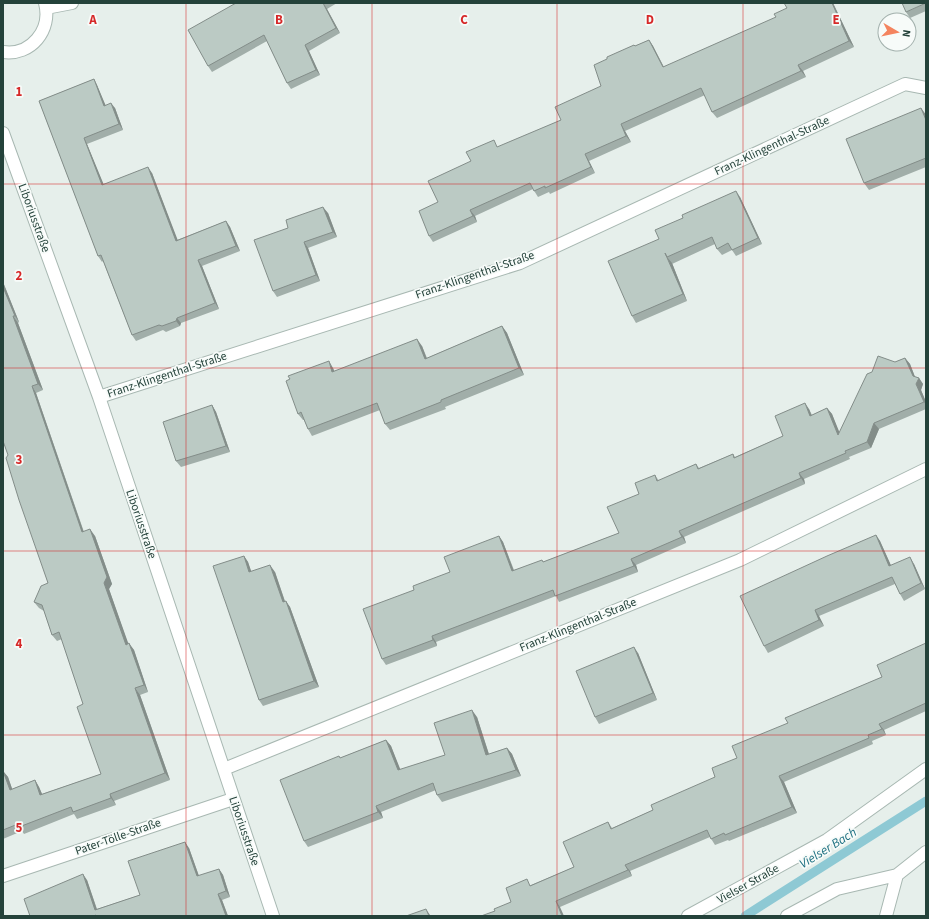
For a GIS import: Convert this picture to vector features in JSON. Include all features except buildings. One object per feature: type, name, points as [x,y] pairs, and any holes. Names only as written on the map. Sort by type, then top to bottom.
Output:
[{"type":"street","points":[[3,52],[17,52],[28,48],[37,40],[44,30],[46,19],[45,6],[72,3]]},
{"type":"street","name":"Franz-Klingenthal-Straße","points":[[99,397],[520,263],[905,84],[926,88]]},
{"type":"street","name":"Liboriusstraße","points":[[3,134],[99,397],[273,916]]},
{"type":"street","name":"Franz-Klingenthal-Straße","points":[[224,769],[740,560],[926,469]]},
{"type":"street","name":"Vielser Straße","points":[[688,916],[827,840],[926,769]]},
{"type":"street","name":"Pater-Tölle-Straße","points":[[3,876],[233,799]]},
{"type":"street","points":[[787,916],[837,889],[897,875],[926,852]]},
{"type":"street","points":[[886,916],[897,875]]},
{"type":"waterway","name":"Vielser Bach","points":[[745,916],[926,801]]}]
